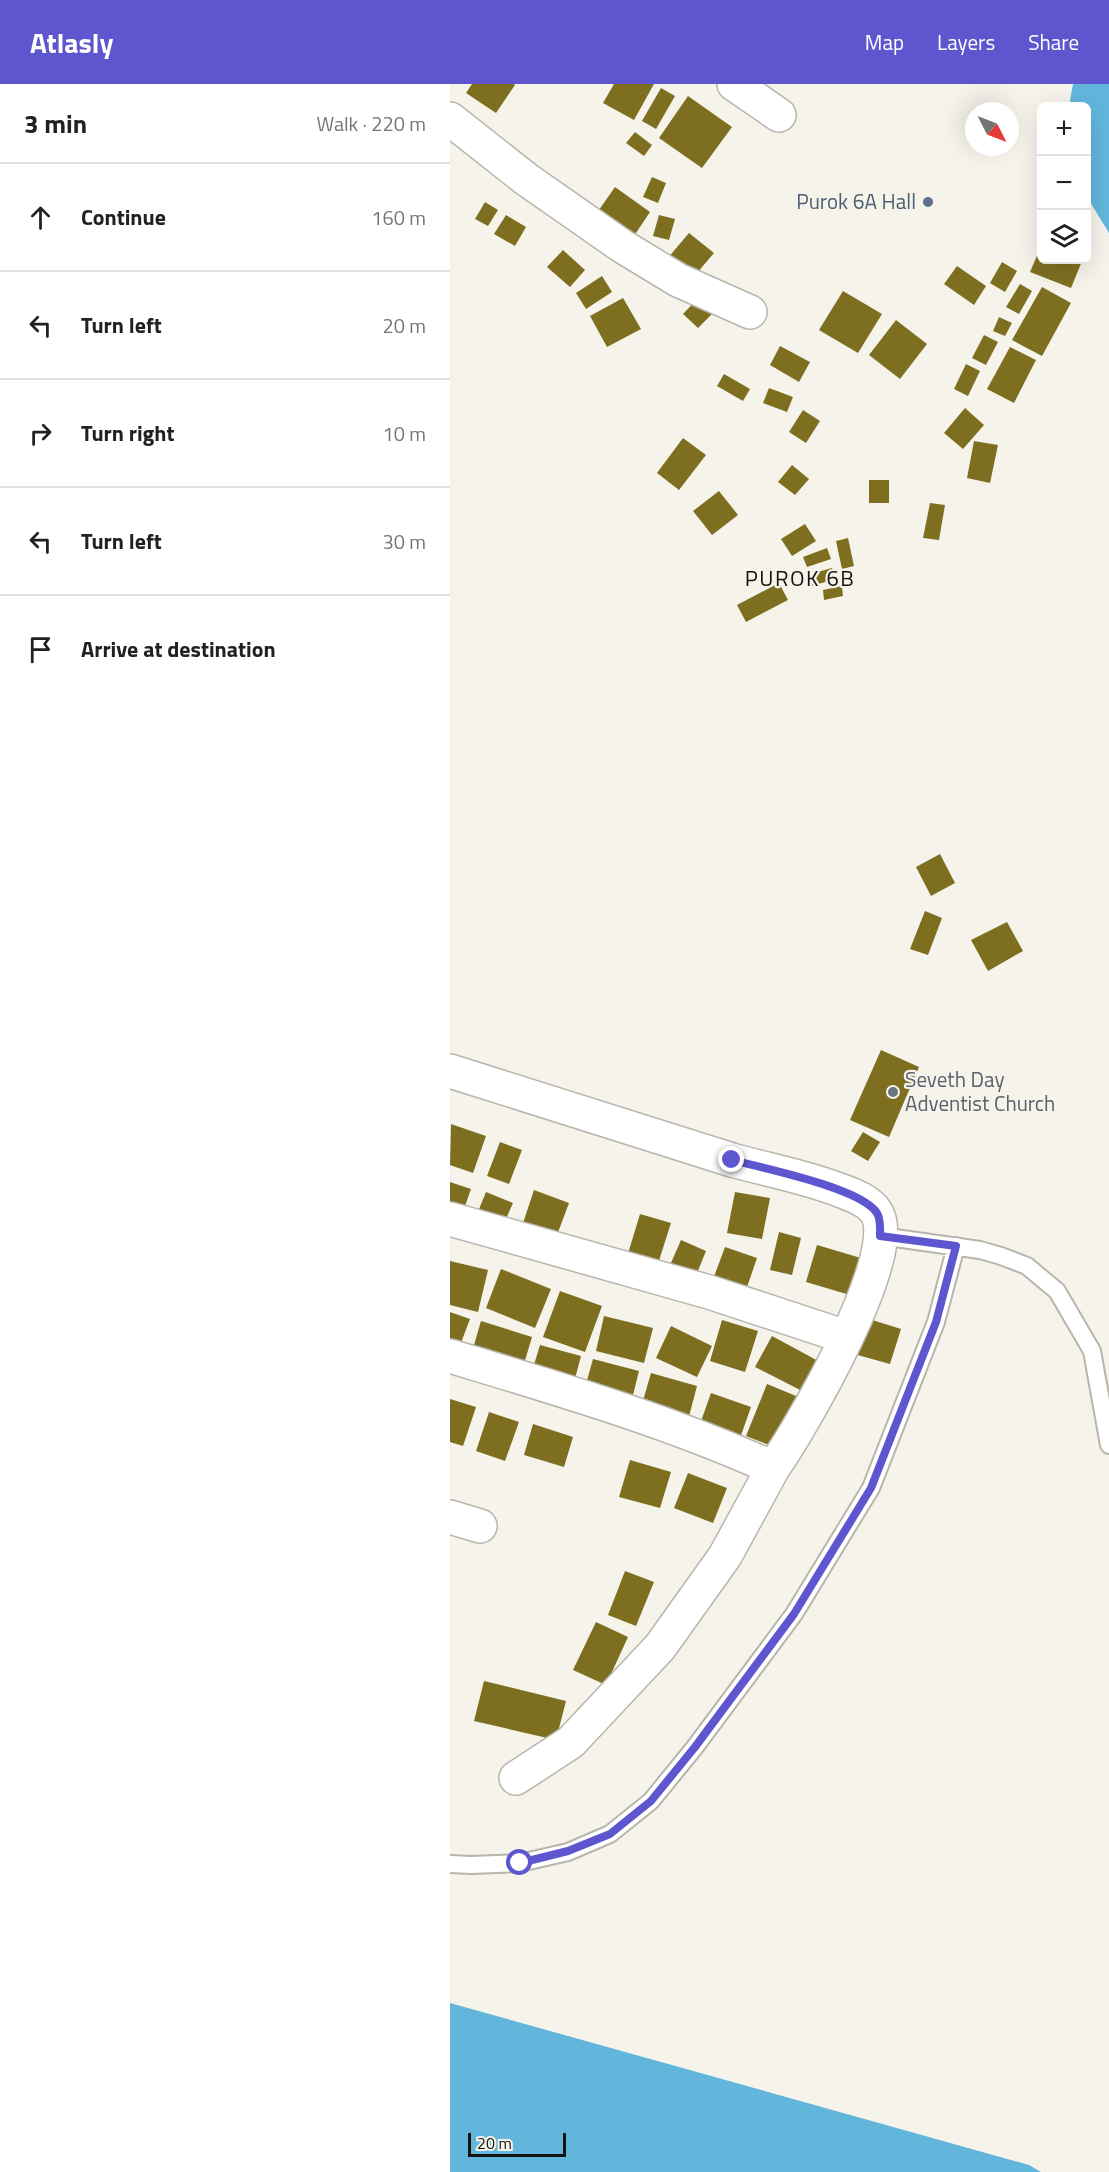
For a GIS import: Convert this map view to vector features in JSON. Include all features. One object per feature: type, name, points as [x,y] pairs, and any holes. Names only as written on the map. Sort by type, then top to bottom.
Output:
[{"type":"street","points":[[734,84],[779,115]]},
{"type":"street","points":[[450,119],[526,179],[622,246],[678,279],[750,312]]},
{"type":"street","points":[[450,1071],[732,1160],[841,1190],[862,1200],[876,1212],[880,1222],[880,1236],[873,1273],[859,1311],[805,1419],[774,1468],[725,1556],[660,1647],[571,1742],[516,1778]]},
{"type":"street","points":[[450,1219],[710,1292],[846,1337]]},
{"type":"street","points":[[450,1356],[615,1407],[774,1468]]},
{"type":"lane","points":[[880,1236],[980,1250],[1027,1266],[1057,1291],[1092,1351],[1109,1445]]},
{"type":"lane","points":[[450,1864],[520,1863],[568,1851],[610,1834],[651,1801],[688,1756],[794,1614],[871,1488],[936,1322],[956,1246]]},
{"type":"water","points":[[1073,84],[1109,84],[1109,233],[1091,204],[1091,102],[1070,102]]},
{"type":"water","points":[[450,2003],[1029,2165],[1041,2172],[450,2172]]},
{"type":"building","points":[[472,84],[515,85],[496,113],[466,93]]},
{"type":"building","points":[[614,84],[654,84],[634,120],[603,103]]},
{"type":"building","points":[[661,88],[675,96],[656,129],[642,121]]},
{"type":"building","points":[[688,96],[732,127],[702,168],[659,138]]},
{"type":"building","points":[[635,132],[652,145],[644,156],[626,143]]},
{"type":"building","points":[[652,177],[666,183],[658,203],[643,197]]},
{"type":"building","points":[[615,187],[650,212],[630,242],[594,217]]},
{"type":"building","points":[[485,202],[498,210],[488,226],[475,219]]},
{"type":"building","points":[[506,215],[526,227],[515,246],[494,234]]},
{"type":"building","points":[[659,215],[675,219],[669,240],[653,236]]},
{"type":"building","points":[[689,233],[714,253],[691,280],[667,259]]},
{"type":"building","points":[[563,250],[585,270],[570,287],[547,267]]},
{"type":"building","points":[[1037,256],[1037,264],[1081,264],[1071,288],[1030,272]]},
{"type":"building","points":[[1002,262],[1017,271],[1005,292],[990,283]]},
{"type":"building","points":[[957,266],[986,286],[974,305],[944,284]]},
{"type":"building","points":[[602,276],[612,292],[586,309],[576,293]]},
{"type":"building","points":[[1020,284],[1032,291],[1019,314],[1006,307]]},
{"type":"building","points":[[1042,287],[1071,303],[1042,356],[1012,340]]},
{"type":"building","points":[[843,291],[882,314],[858,353],[819,330]]},
{"type":"building","points":[[704,292],[719,307],[698,328],[683,314]]},
{"type":"building","points":[[623,298],[641,329],[607,347],[590,316]]},
{"type":"building","points":[[999,317],[1012,323],[1005,336],[993,331]]},
{"type":"building","points":[[896,320],[927,344],[900,379],[869,355]]},
{"type":"building","points":[[984,335],[998,342],[986,365],[972,358]]},
{"type":"building","points":[[780,346],[810,362],[799,382],[770,365]]},
{"type":"building","points":[[1010,347],[1036,360],[1014,403],[987,389]]},
{"type":"building","points":[[966,364],[980,371],[968,396],[954,389]]},
{"type":"building","points":[[724,374],[750,389],[743,401],[717,386]]},
{"type":"building","points":[[769,388],[793,397],[787,412],[763,403]]},
{"type":"building","points":[[965,408],[984,425],[963,449],[944,433]]},
{"type":"building","points":[[803,410],[820,421],[806,443],[789,432]]},
{"type":"building","points":[[683,438],[706,455],[679,490],[657,473]]},
{"type":"building","points":[[974,441],[998,445],[990,483],[967,478]]},
{"type":"building","points":[[792,465],[809,479],[795,495],[778,482]]},
{"type":"building","points":[[869,480],[889,480],[889,503],[869,503]]},
{"type":"building","points":[[719,491],[738,515],[712,535],[693,511]]},
{"type":"building","points":[[930,503],[945,505],[939,540],[923,538]]},
{"type":"building","points":[[805,524],[816,541],[792,556],[781,539]]},
{"type":"building","points":[[848,538],[854,566],[842,569],[836,541]]},
{"type":"building","points":[[827,548],[831,559],[807,567],[803,557]]},
{"type":"building","points":[[832,568],[836,579],[811,586],[807,575]]},
{"type":"building","points":[[779,583],[788,600],[746,622],[737,605]]},
{"type":"building","points":[[842,586],[843,596],[824,600],[823,590]]},
{"type":"building","points":[[940,854],[955,883],[931,896],[916,867]]},
{"type":"building","points":[[925,911],[942,918],[928,955],[910,949]]},
{"type":"building","points":[[1007,922],[1023,951],[988,971],[971,940]]},
{"type":"building","points":[[881,1050],[919,1067],[889,1137],[850,1120]]},
{"type":"building","points":[[451,1124],[486,1136],[473,1173],[450,1165]]},
{"type":"building","points":[[863,1132],[880,1142],[868,1161],[851,1151]]},
{"type":"building","points":[[500,1142],[522,1150],[509,1184],[487,1176]]},
{"type":"building","points":[[450,1182],[471,1189],[460,1220],[450,1217]]},
{"type":"building","points":[[534,1190],[569,1203],[557,1235],[523,1223]]},
{"type":"building","points":[[486,1192],[513,1203],[501,1230],[475,1219]]},
{"type":"building","points":[[735,1192],[770,1198],[762,1239],[727,1233]]},
{"type":"building","points":[[640,1214],[671,1223],[656,1270],[626,1260]]},
{"type":"building","points":[[779,1232],[801,1238],[792,1275],[770,1270]]},
{"type":"building","points":[[681,1240],[706,1251],[693,1283],[667,1272]]},
{"type":"building","points":[[817,1245],[871,1261],[860,1298],[806,1282]]},
{"type":"building","points":[[725,1247],[757,1258],[745,1293],[712,1282]]},
{"type":"building","points":[[450,1261],[488,1270],[478,1312],[450,1305]]},
{"type":"building","points":[[501,1269],[551,1289],[535,1328],[486,1308]]},
{"type":"building","points":[[560,1291],[602,1306],[585,1352],[543,1337]]},
{"type":"building","points":[[450,1312],[470,1319],[456,1356],[450,1354]]},
{"type":"building","points":[[604,1316],[653,1328],[644,1363],[596,1351]]},
{"type":"building","points":[[866,1318],[901,1329],[890,1364],[854,1354]]},
{"type":"building","points":[[722,1320],[758,1331],[745,1372],[710,1361]]},
{"type":"building","points":[[481,1321],[532,1337],[521,1374],[470,1359]]},
{"type":"building","points":[[671,1326],[712,1346],[697,1377],[656,1358]]},
{"type":"building","points":[[772,1336],[822,1363],[806,1393],[755,1367]]},
{"type":"building","points":[[540,1345],[581,1356],[572,1390],[530,1378]]},
{"type":"building","points":[[593,1359],[639,1371],[631,1403],[584,1391]]},
{"type":"building","points":[[651,1373],[697,1386],[687,1424],[640,1411]]},
{"type":"building","points":[[767,1384],[801,1398],[779,1449],[746,1436]]},
{"type":"building","points":[[711,1393],[751,1407],[740,1438],[700,1424]]},
{"type":"building","points":[[450,1399],[476,1407],[463,1446],[450,1442]]},
{"type":"building","points":[[489,1412],[519,1422],[505,1461],[476,1451]]},
{"type":"building","points":[[533,1424],[573,1437],[564,1467],[524,1455]]},
{"type":"building","points":[[630,1460],[671,1472],[660,1508],[619,1497]]},
{"type":"building","points":[[688,1473],[727,1488],[713,1523],[674,1508]]},
{"type":"building","points":[[625,1571],[654,1582],[636,1626],[608,1615]]},
{"type":"building","points":[[596,1622],[628,1637],[606,1685],[573,1670]]},
{"type":"building","points":[[484,1681],[566,1701],[556,1740],[474,1721]]},
{"type":"place","name":"Purok 6A Hall","points":[[928,202]]},
{"type":"place","name":"Seveth Day Adventist Church","points":[[893,1092]]},
{"type":"district","name":"PUROK 6B","points":[[800,578]]},
{"type":"route","points":[[520,1863],[568,1851],[610,1834],[651,1801],[695,1747],[794,1614],[871,1488],[936,1322],[956,1246],[880,1236],[880,1222],[876,1212],[862,1200],[841,1190],[732,1160]]}]
